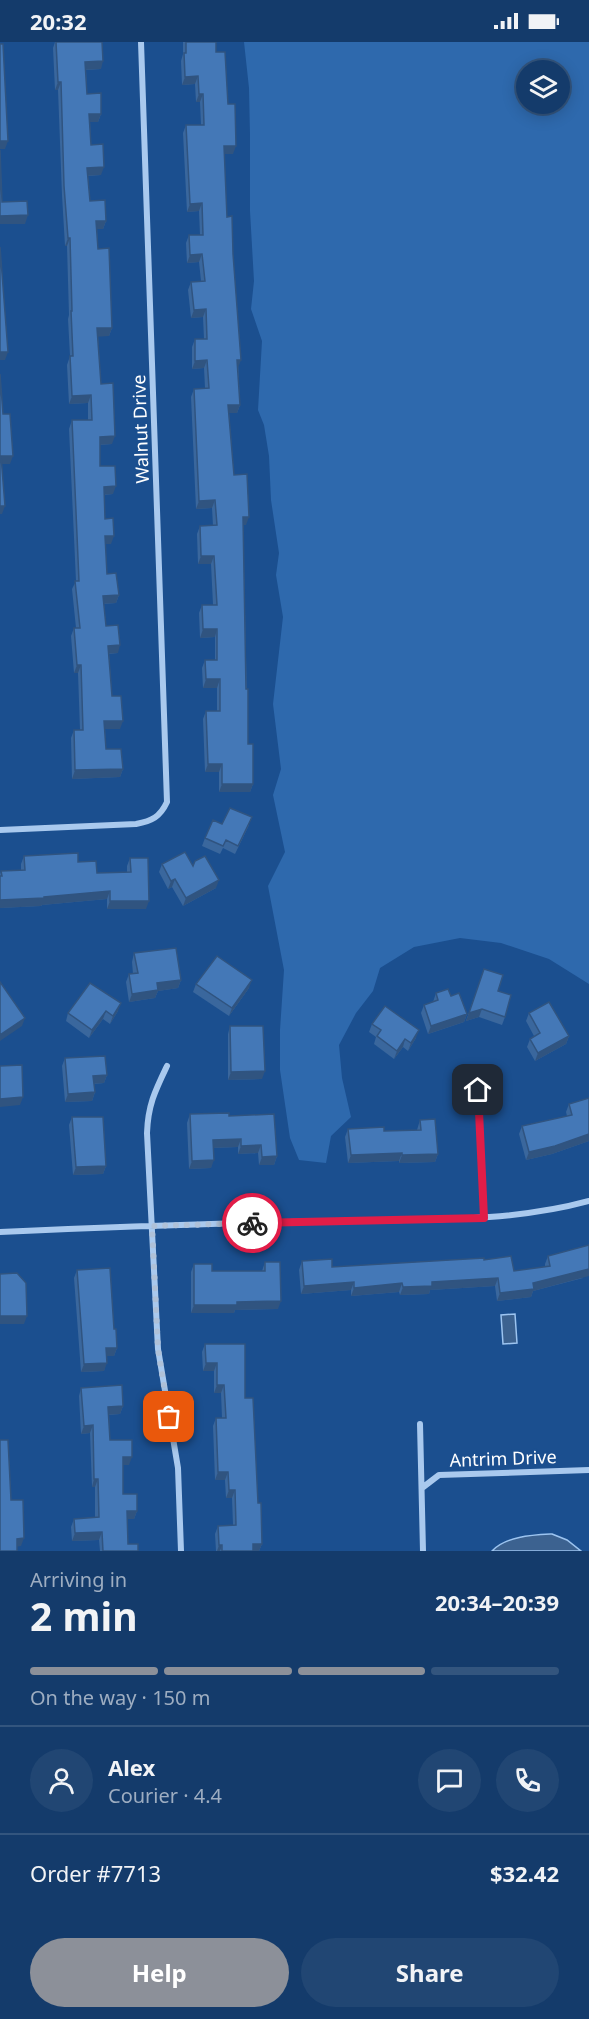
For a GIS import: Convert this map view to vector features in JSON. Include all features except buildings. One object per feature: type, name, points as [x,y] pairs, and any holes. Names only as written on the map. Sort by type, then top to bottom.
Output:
[{"type":"street","name":"Walnut Drive","points":[[0,831],[149,822],[161,814],[166,802],[141,42]]},
{"type":"street","points":[[167,1066],[148,1112],[147,1133],[158,1349],[178,1468],[181,1551]]},
{"type":"street","points":[[478,1090],[484,1218]]},
{"type":"street","points":[[0,1232],[484,1218],[538,1213],[589,1201]]},
{"type":"street","points":[[420,1424],[423,1551]]},
{"type":"street","name":"Antrim Drive","points":[[422,1488],[440,1475],[589,1470]]},
{"type":"shaded area","points":[[244,42],[589,42],[589,984],[549,959],[501,943],[460,938],[414,947],[380,968],[373,991],[356,1013],[339,1045],[342,1078],[351,1117],[331,1136],[326,1163],[299,1160],[290,1138],[280,1070],[284,970],[268,886],[285,852],[273,795],[281,769],[273,704],[283,617],[276,575],[279,553],[271,500],[269,456],[264,425],[258,410],[262,341],[251,309],[254,281],[250,211],[249,88]]},
{"type":"shaded area","points":[[515,1314],[517,1343],[503,1344],[501,1315]]},
{"type":"shaded area","points":[[552,1534],[567,1540],[581,1551],[492,1551],[512,1539]]},
{"type":"way so far","points":[[169,1417],[158,1349],[152,1226],[252,1223]]},
{"type":"route","points":[[252,1223],[484,1218],[478,1090]]}]
